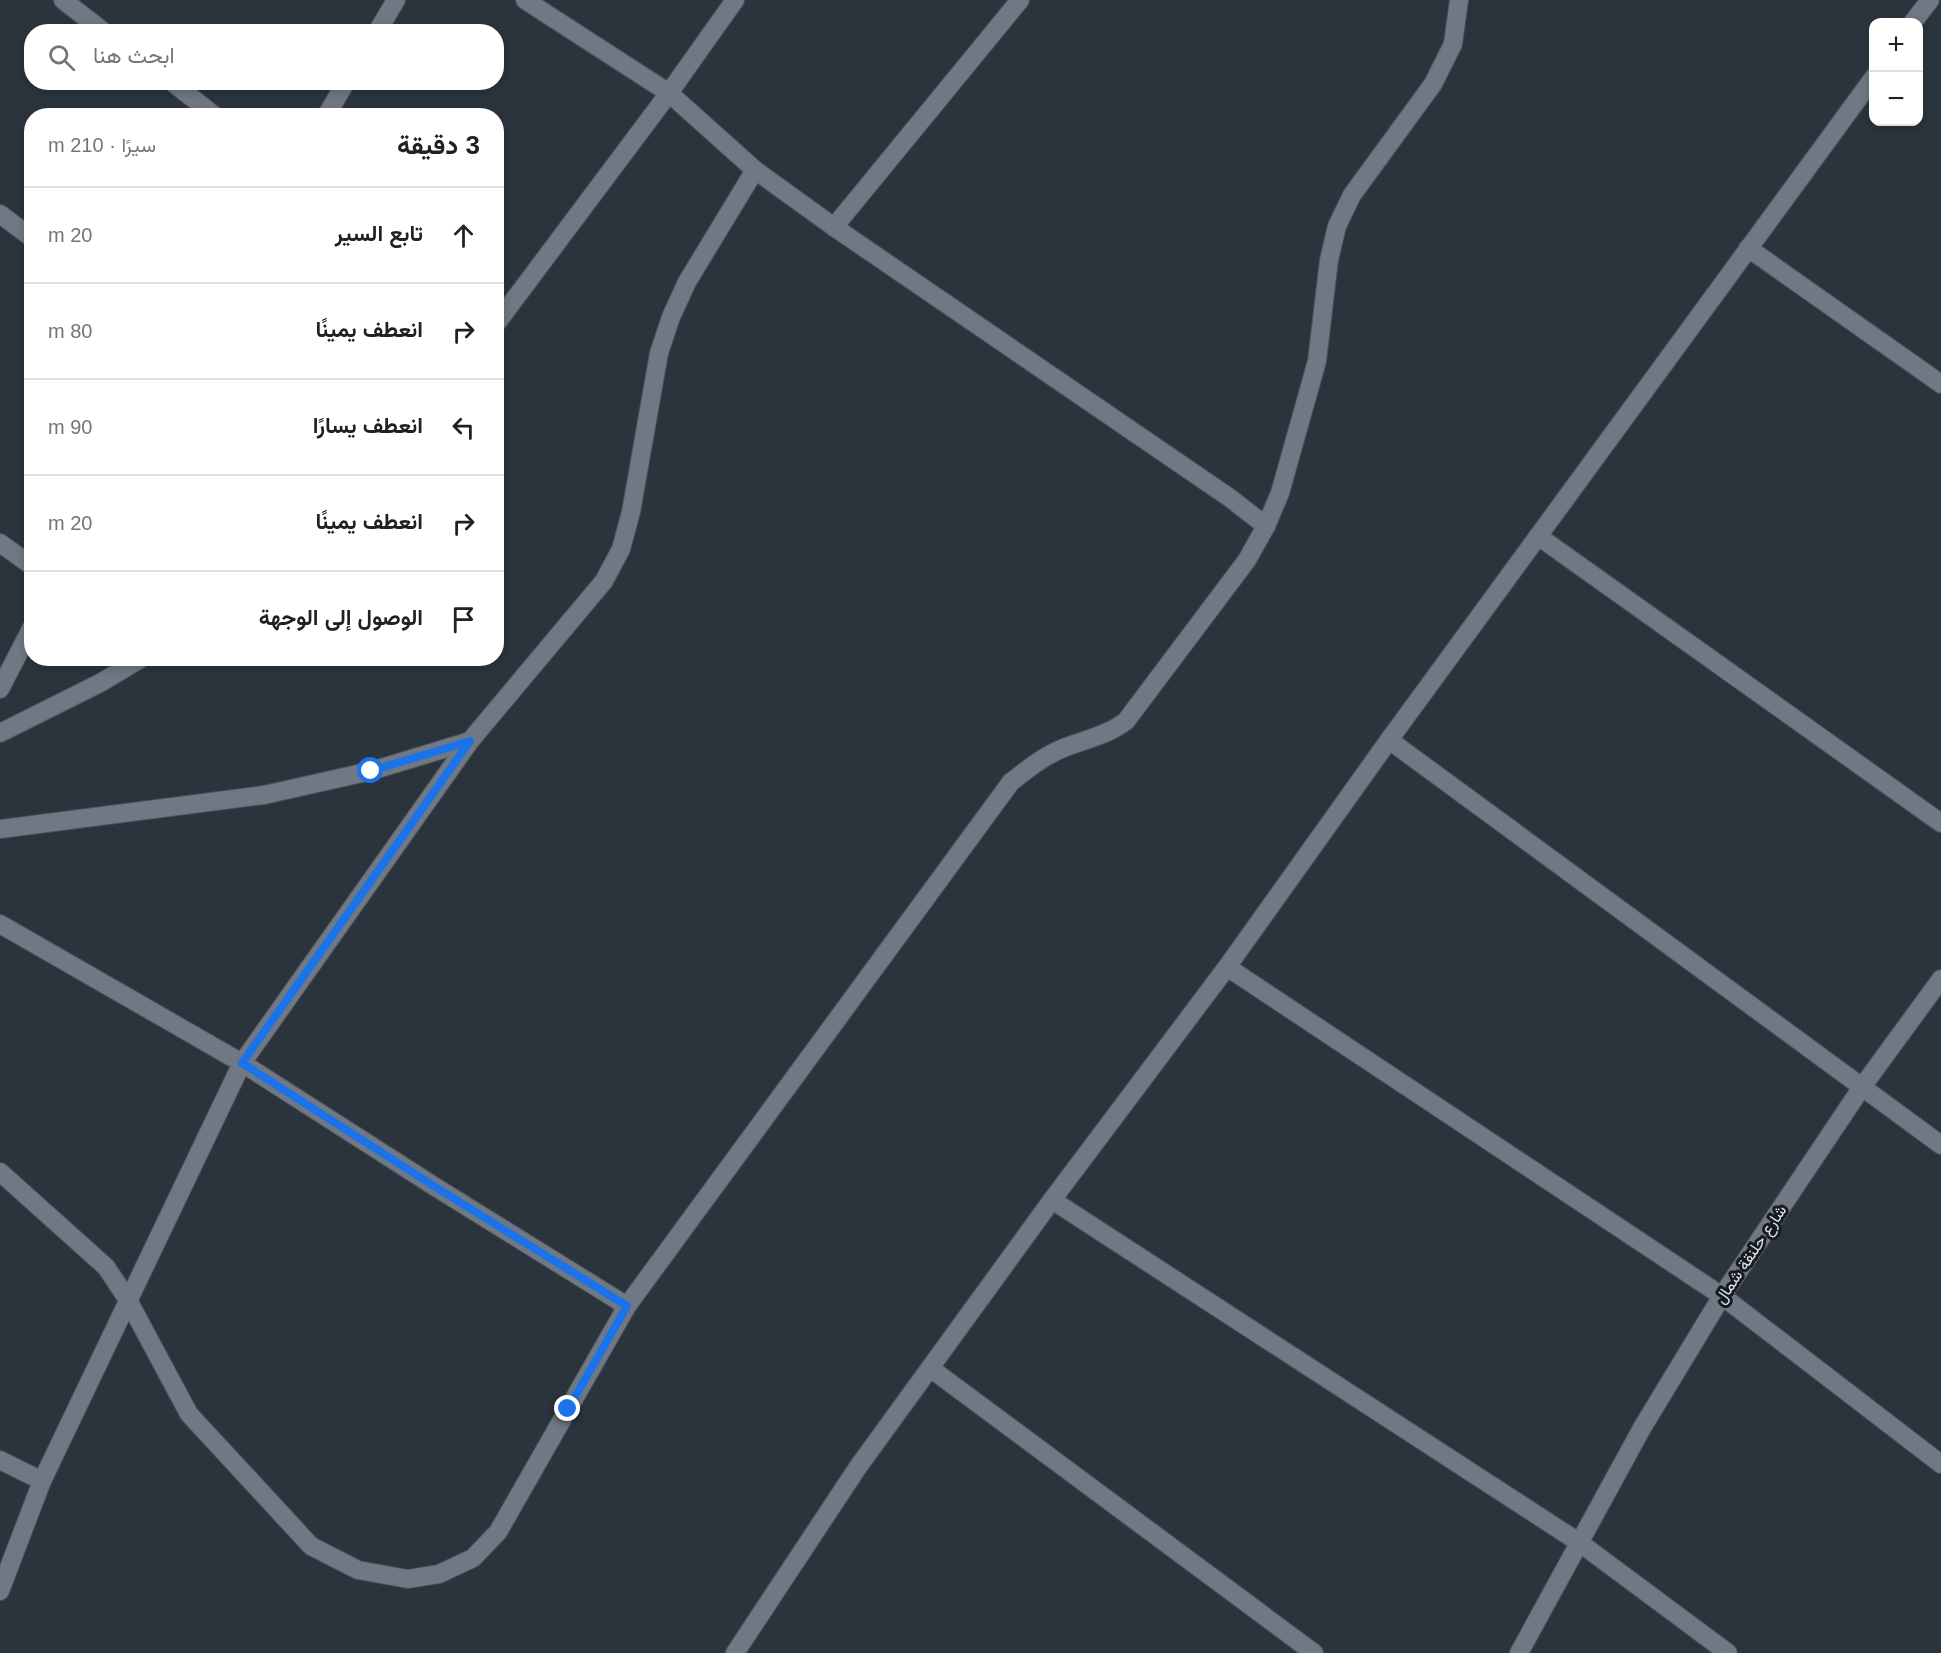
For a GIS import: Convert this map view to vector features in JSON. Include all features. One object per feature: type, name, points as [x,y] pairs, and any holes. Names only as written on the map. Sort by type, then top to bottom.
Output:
[{"type":"street","points":[[63,0],[94,24]]},
{"type":"street","points":[[382,24],[396,0]]},
{"type":"street","points":[[525,0],[669,93],[755,170],[834,227],[1230,498],[1266,526]]},
{"type":"street","points":[[504,309],[669,93],[735,0]]},
{"type":"street","points":[[834,227],[1020,0]]},
{"type":"street","points":[[1916,18],[1930,0]]},
{"type":"street","points":[[0,1172],[106,1267],[128,1300],[189,1414],[311,1546],[358,1570],[408,1578],[439,1574],[473,1558],[498,1532],[627,1306],[1011,782],[1039,760],[1065,747],[1104,734],[1126,721],[1247,560],[1266,526],[1280,493],[1317,361],[1329,260],[1337,226],[1352,195],[1433,84],[1453,44],[1461,2]]},
{"type":"street","points":[[735,1653],[858,1467],[1052,1200],[1227,967],[1389,740],[1869,84]]},
{"type":"street","points":[[182,90],[205,108]]},
{"type":"street","points":[[331,108],[341,90]]},
{"type":"street","points":[[0,1591],[42,1481],[242,1063],[470,741],[604,581],[621,549],[631,512],[659,353],[671,317],[687,282],[755,170]]},
{"type":"street","points":[[0,214],[24,232]]},
{"type":"street","points":[[1748,248],[1941,384]]},
{"type":"street","points":[[1538,536],[1941,823]]},
{"type":"street","points":[[0,543],[24,560]]},
{"type":"street","points":[[0,689],[24,642]]},
{"type":"street","points":[[0,733],[100,683],[129,666]]},
{"type":"street","points":[[1389,740],[1941,1145]]},
{"type":"street","points":[[0,829],[264,795],[371,771],[470,741]]},
{"type":"street","points":[[0,924],[242,1063],[427,1182],[627,1306]]},
{"type":"street","points":[[1227,967],[1722,1296],[1941,1464]]},
{"type":"street","name":"شارع حلنقة شمال","points":[[1519,1653],[1642,1428],[1722,1296],[1862,1088],[1941,979]]},
{"type":"street","points":[[1052,1200],[1580,1543],[1728,1653]]},
{"type":"street","points":[[930,1368],[1314,1653]]},
{"type":"street","points":[[0,1460],[42,1481]]},
{"type":"route","points":[[371,771],[470,741],[242,1063],[627,1306],[568,1409]]}]
